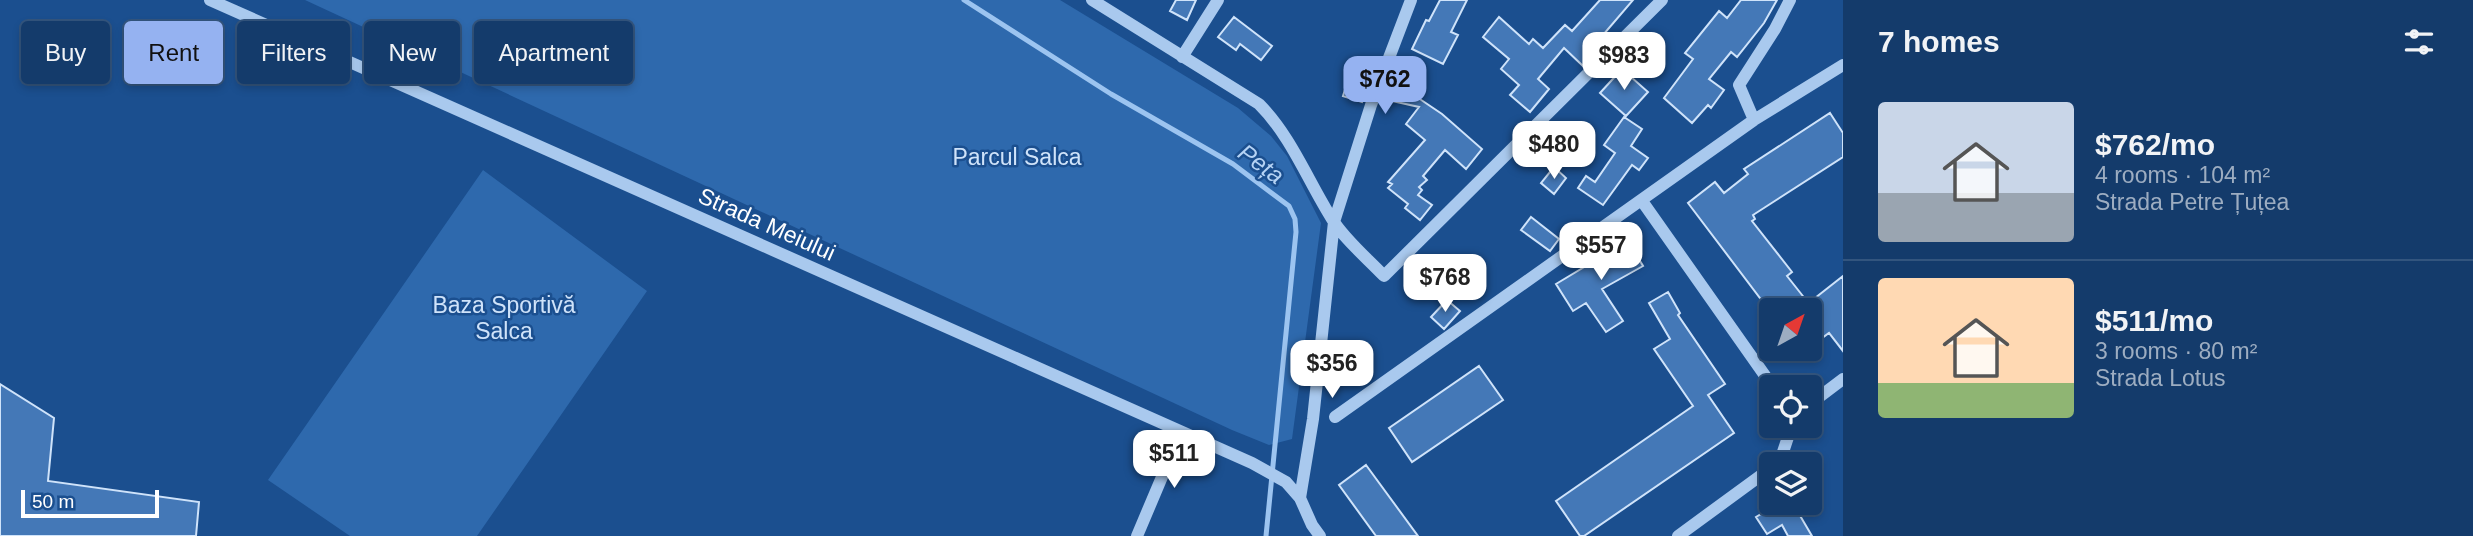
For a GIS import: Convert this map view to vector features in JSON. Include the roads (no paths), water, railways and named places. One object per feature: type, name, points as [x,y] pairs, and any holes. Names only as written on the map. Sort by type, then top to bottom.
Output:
[{"type":"street","name":"Strada Meiului","points":[[210,0],[1252,463],[1286,482],[1300,498],[1320,536]]},
{"type":"street","points":[[1092,0],[1259,104],[1272,117],[1334,222],[1384,275],[1662,0]]},
{"type":"street","points":[[1182,57],[1218,0]]},
{"type":"street","points":[[1300,498],[1313,419],[1334,222],[1371,105],[1411,0]]},
{"type":"street","points":[[1754,120],[1739,85],[1790,0]]},
{"type":"street","points":[[1335,417],[1754,120],[1843,65]]},
{"type":"street","points":[[1642,201],[1765,375]]},
{"type":"street","points":[[1822,395],[1843,379]]},
{"type":"street","points":[[1137,536],[1181,432]]},
{"type":"street","points":[[1680,536],[1759,477]]},
{"type":"waterway","name":"Peța","points":[[964,0],[1111,94],[1233,164],[1289,206],[1295,219],[1296,232],[1266,536]]},
{"type":"park label","name":"Parcul Salca","points":[[1017,157]]},
{"type":"park label","name":"Baza Sportivă Salca","points":[[504,318]]}]
